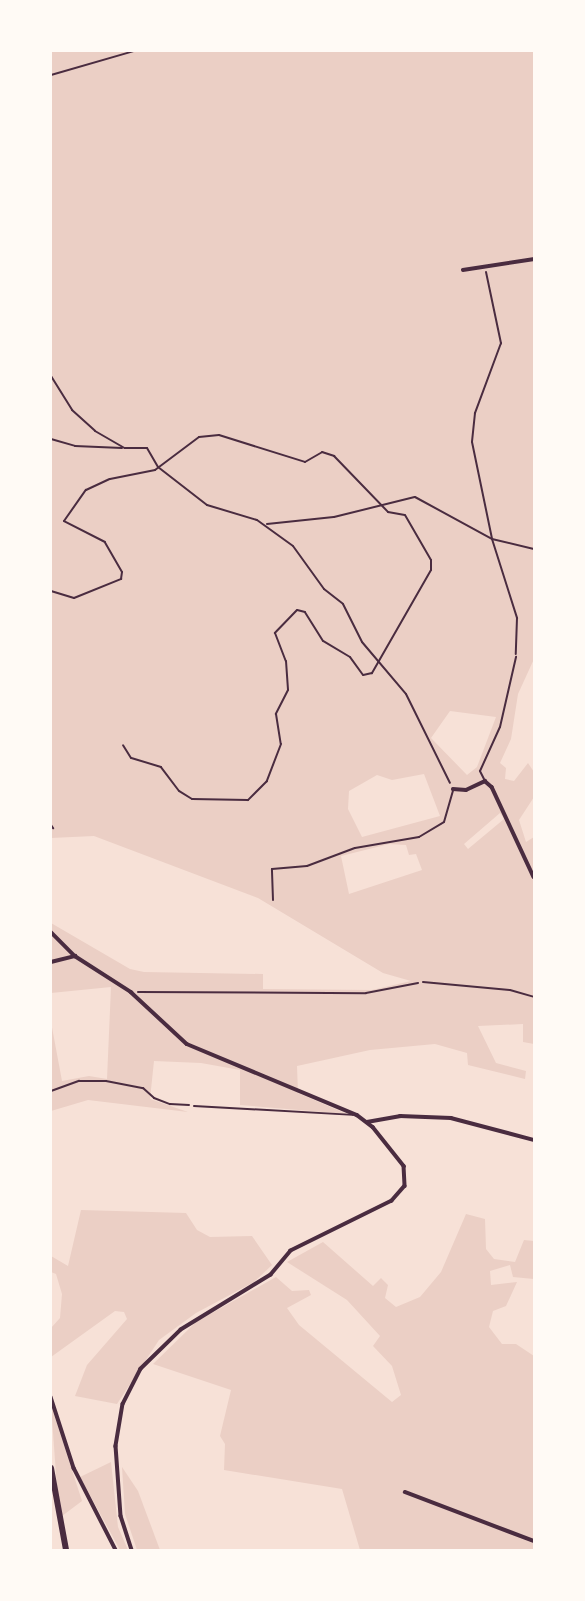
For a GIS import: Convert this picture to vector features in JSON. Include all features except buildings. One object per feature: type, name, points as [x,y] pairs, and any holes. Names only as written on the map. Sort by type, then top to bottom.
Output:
[{"type":"main road","points":[[51,1468],[66,1550]]},
{"type":"street","points":[[463,270],[534,259]]},
{"type":"street","points":[[453,789],[466,790],[485,780],[534,877]]},
{"type":"street","points":[[51,932],[75,956],[131,992],[187,1044],[358,1115],[404,1166],[405,1186],[392,1201],[291,1251],[264,1280],[181,1329],[141,1369],[128,1391],[116,1446],[121,1516],[132,1550]]},
{"type":"street","points":[[51,962],[75,956]]},
{"type":"street","points":[[367,1122],[400,1116],[451,1118],[534,1140]]},
{"type":"street","points":[[51,1397],[74,1468],[116,1550]]},
{"type":"street","points":[[405,1492],[534,1541]]},
{"type":"lane","points":[[485,780],[480,771],[500,727],[516,657]]},
{"type":"lane","points":[[273,900],[272,869],[307,866],[355,848],[419,837],[444,822],[453,789]]},
{"type":"lane","points":[[423,982],[510,990],[534,997]]},
{"type":"lane","points":[[194,1106],[358,1115]]},
{"type":"path","points":[[51,75],[134,51]]},
{"type":"path","points":[[485,268],[501,343],[475,413],[472,442],[492,539],[516,618],[516,657]]},
{"type":"path","points":[[51,376],[81,421],[125,448]]},
{"type":"path","points":[[51,591],[74,597],[98,584],[121,579],[122,572],[105,542],[71,527],[64,521],[67,512],[75,510],[86,490],[158,467],[199,437],[219,435],[304,463],[322,452],[334,456],[380,505],[405,515],[431,560],[431,570],[379,665],[363,675],[350,657],[323,641],[305,612],[297,610],[275,633],[286,661],[288,690],[276,714],[282,732],[276,764],[267,781],[244,802],[192,799],[161,767],[131,758],[123,745]]},
{"type":"path","points":[[51,439],[75,446],[147,448],[158,467],[207,505],[266,524],[293,546],[324,589],[343,604],[362,642],[406,694],[453,789]]},
{"type":"path","points":[[266,524],[334,517],[380,505],[423,498],[492,539],[534,549]]},
{"type":"path","points":[[131,992],[366,993],[423,982]]},
{"type":"path","points":[[51,1091],[79,1081],[106,1081],[143,1088],[154,1098],[170,1104],[194,1106]]},
{"type":"shaded area","points":[[51,51],[534,51],[534,659],[518,694],[511,739],[500,763],[506,768],[505,779],[514,781],[528,763],[534,772],[534,797],[519,820],[526,842],[534,837],[534,1044],[523,1042],[523,1024],[478,1026],[496,1063],[526,1071],[525,1079],[468,1065],[467,1053],[435,1044],[370,1050],[297,1066],[298,1093],[347,1114],[240,1105],[240,1070],[201,1063],[154,1061],[150,1099],[188,1112],[88,1100],[51,1111],[51,1022],[62,1081],[89,1076],[107,1079],[111,987],[51,993],[51,923],[130,969],[144,972],[263,974],[263,989],[372,990],[411,981],[383,973],[258,898],[94,836],[51,838]],"holes":[[[450,711],[496,717],[477,767],[467,775],[431,738]],[[424,774],[440,816],[362,837],[348,809],[349,791],[377,775],[392,780]],[[500,813],[504,819],[468,849],[464,844]],[[389,844],[406,845],[409,855],[416,854],[422,870],[349,894],[341,856]]]},
{"type":"shaded area","points":[[81,1210],[186,1213],[197,1230],[210,1237],[252,1236],[272,1265],[254,1282],[196,1313],[159,1340],[117,1404],[75,1396],[87,1365],[127,1319],[124,1312],[115,1311],[51,1357],[51,1328],[60,1318],[62,1294],[56,1274],[51,1272],[51,1256],[68,1266]]},
{"type":"shaded area","points":[[466,1214],[485,1219],[486,1249],[494,1259],[515,1262],[524,1240],[534,1241],[534,1279],[513,1277],[510,1265],[490,1271],[491,1285],[517,1282],[506,1306],[493,1311],[489,1327],[502,1344],[516,1344],[534,1356],[534,1550],[360,1550],[342,1489],[224,1470],[225,1444],[220,1436],[231,1390],[153,1364],[196,1322],[276,1277],[292,1291],[309,1290],[311,1295],[287,1308],[299,1325],[392,1402],[401,1395],[392,1366],[373,1346],[380,1336],[347,1300],[287,1262],[323,1242],[373,1286],[381,1278],[388,1285],[385,1298],[396,1307],[420,1297],[441,1272]]},
{"type":"shaded area","points":[[51,1405],[82,1501],[62,1516],[57,1488]]},
{"type":"shaded area","points":[[111,1462],[118,1527],[128,1550],[120,1550],[80,1477]]},
{"type":"shaded area","points":[[122,1467],[138,1491],[160,1550],[137,1550],[125,1514]]}]
